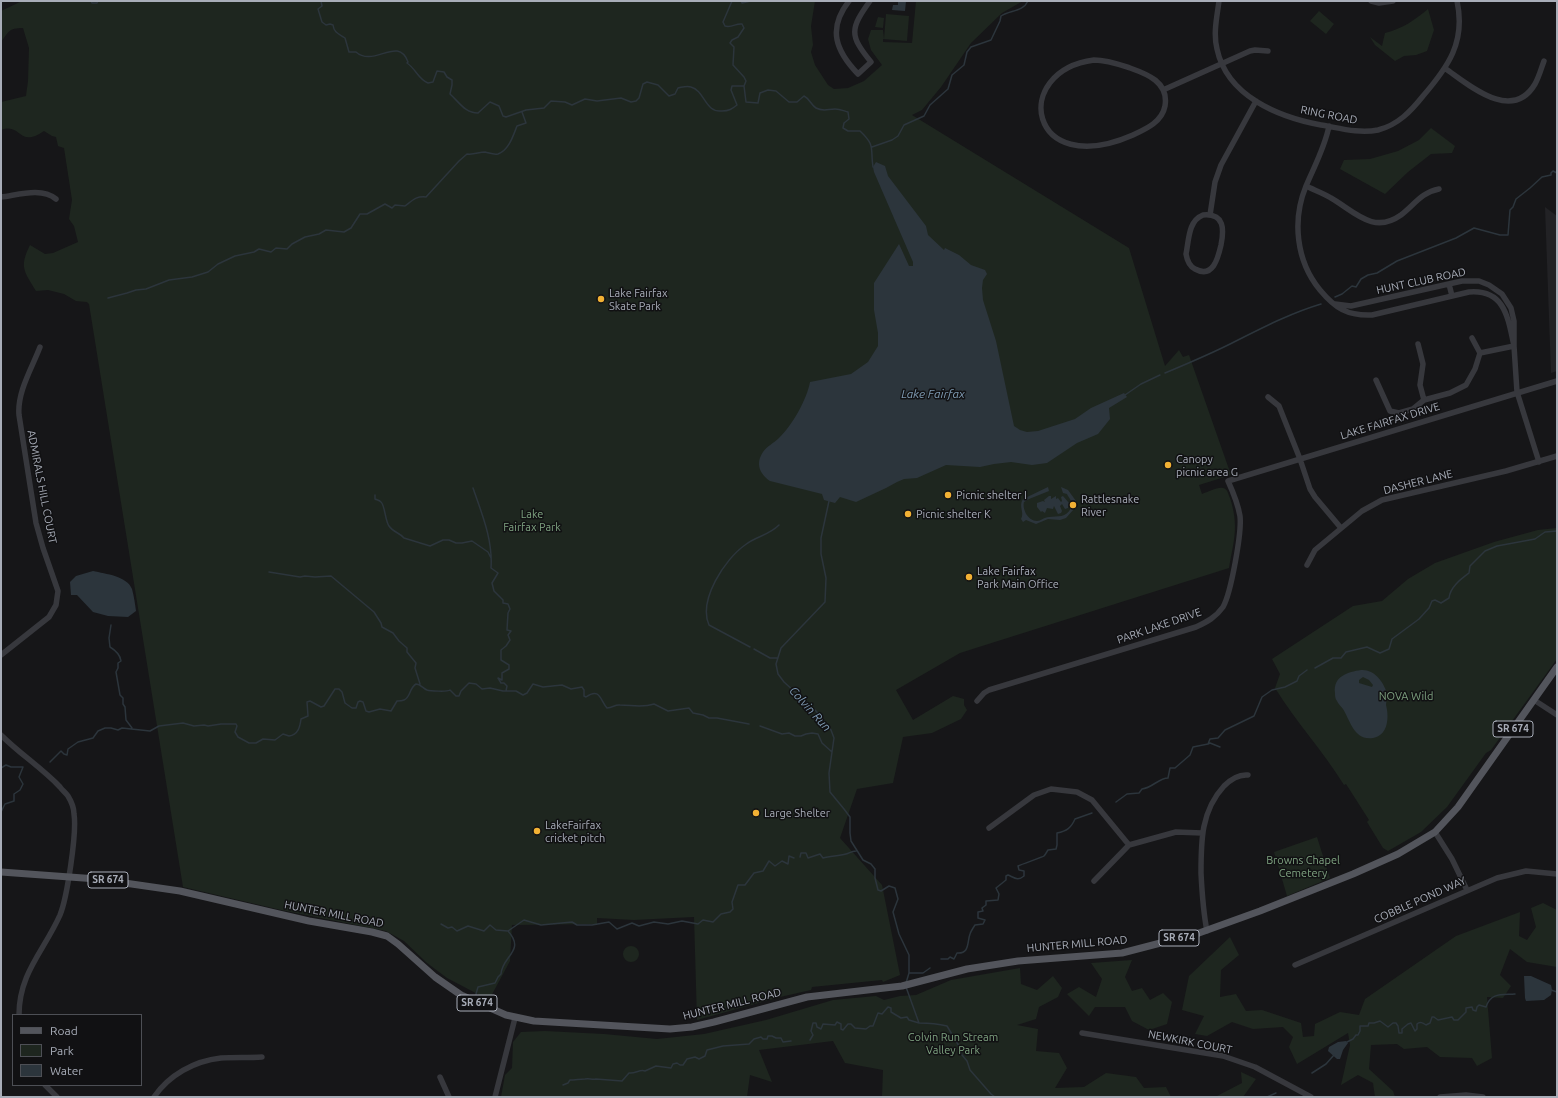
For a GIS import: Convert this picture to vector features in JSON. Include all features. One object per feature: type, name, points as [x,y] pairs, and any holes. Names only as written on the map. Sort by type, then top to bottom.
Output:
[{"type":"main road","name":"HUNTER MILL ROAD","points":[[1,872],[97,879],[180,891],[277,914],[387,936],[425,969],[452,989],[480,1004],[515,1018],[534,1022],[679,1029],[731,1018],[798,998],[827,994],[872,994],[911,986],[938,976],[967,969],[1036,959],[1122,953],[1207,931],[1352,874],[1398,854],[1435,832],[1458,807],[1557,667]]},
{"type":"street","points":[[849,1],[841,13],[837,26],[837,40],[842,53],[858,74],[871,62],[857,46],[854,32],[860,15],[870,1]]},
{"type":"street","name":"RING ROAD","points":[[1218,1],[1215,39],[1222,64],[1226,72],[1238,87],[1256,101],[1290,117],[1353,131],[1378,130],[1395,123],[1415,106],[1446,69],[1454,51],[1458,36],[1460,21],[1457,1]]},
{"type":"street","points":[[1371,1],[1379,3],[1393,1]]},
{"type":"street","points":[[1163,90],[1250,51],[1268,51]]},
{"type":"street","points":[[1094,60],[1111,62],[1146,74],[1156,80],[1163,90],[1165,107],[1157,122],[1128,138],[1104,144],[1082,146],[1066,144],[1052,135],[1042,119],[1042,101],[1052,80],[1071,67],[1086,61],[1094,60]]},
{"type":"street","points":[[1446,69],[1490,98],[1510,101],[1522,97],[1532,89],[1544,61]]},
{"type":"street","points":[[1210,215],[1219,169],[1256,101]]},
{"type":"street","name":"HUNT CLUB ROAD","points":[[1329,126],[1306,186],[1299,213],[1298,234],[1306,266],[1323,294],[1344,312],[1372,315],[1476,291],[1486,293],[1496,298],[1505,310],[1514,346]]},
{"type":"street","points":[[1306,186],[1333,198],[1362,218],[1375,222],[1395,218],[1423,195],[1432,190],[1439,189]]},
{"type":"street","points":[[1,197],[37,192],[52,195],[56,199]]},
{"type":"street","points":[[1210,215],[1214,216],[1220,222],[1223,233],[1216,264],[1210,269],[1201,271],[1190,265],[1186,254],[1193,222],[1200,217],[1210,215]]},
{"type":"street","name":"HUNT CLUB ROAD","points":[[1333,303],[1342,306],[1351,306],[1462,281],[1479,281],[1489,285],[1502,294],[1513,314],[1517,392],[1539,462]]},
{"type":"street","points":[[1450,284],[1452,296]]},
{"type":"street","points":[[1376,380],[1390,411],[1398,413],[1413,409],[1424,400],[1450,393],[1466,385],[1475,369],[1480,353],[1472,338]]},
{"type":"street","points":[[1418,344],[1422,364],[1420,385],[1424,400]]},
{"type":"street","points":[[1480,353],[1514,346]]},
{"type":"street","name":"ADMIRALS HILL COURT","points":[[1,655],[49,617],[55,608],[58,598],[58,591],[36,523],[19,415],[20,398],[40,347]]},
{"type":"street","name":"LAKE FAIRFAX DRIVE","points":[[1228,481],[1557,381]]},
{"type":"street","points":[[1268,397],[1279,406],[1310,489],[1341,528]]},
{"type":"street","name":"DASHER LANE","points":[[1307,565],[1315,550],[1362,511],[1382,500],[1506,471],[1557,456]]},
{"type":"street","name":"PARK LAKE DRIVE","points":[[977,701],[989,690],[1196,627],[1213,618],[1222,607],[1228,594],[1240,530],[1240,514],[1228,481]]},
{"type":"street","points":[[1534,700],[1557,715]]},
{"type":"street","points":[[1,735],[14,749],[51,778],[68,796],[74,813],[73,837],[65,897],[60,914],[25,979],[20,1000],[19,1014]]},
{"type":"street","points":[[1207,931],[1202,898],[1202,833],[1207,814],[1215,797],[1234,778],[1248,775]]},
{"type":"street","points":[[989,828],[1034,795],[1051,789],[1077,792],[1092,800],[1129,845]]},
{"type":"street","points":[[1094,881],[1129,845],[1176,832],[1202,833]]},
{"type":"street","points":[[1435,832],[1452,859],[1467,890]]},
{"type":"street","name":"COBBLE POND WAY","points":[[1295,965],[1497,878],[1514,873],[1534,871],[1557,874]]},
{"type":"street","points":[[495,1097],[515,1018]]},
{"type":"street","name":"NEWKIRK COURT","points":[[1082,1033],[1224,1056],[1255,1067],[1311,1097]]},
{"type":"street","points":[[154,1097],[172,1078],[188,1068],[200,1063],[220,1058],[262,1057]]},
{"type":"street","points":[[440,1077],[449,1097]]},
{"type":"street","points":[[46,1086],[57,1097]]},
{"type":"street","points":[[1440,1097],[1466,1095],[1482,1097]]},
{"type":"shaded area","points":[[1545,207],[1557,216],[1557,371],[1551,373]]},
{"type":"green space","name":"Lake Fairfax Park","points":[[22,1],[815,1],[811,26],[813,45],[811,52],[815,65],[828,85],[834,89],[848,88],[864,81],[882,65],[871,50],[868,39],[871,30],[883,30],[884,39],[886,14],[909,16],[907,41],[883,39],[883,42],[912,43],[916,1],[1023,1],[1002,13],[971,43],[941,87],[922,110],[912,115],[1129,248],[1165,366],[1179,350],[1183,357],[1189,355],[1231,475],[1199,485],[1202,494],[1215,489],[1223,488],[1227,491],[1230,498],[1233,508],[1235,533],[1229,568],[960,653],[896,690],[913,720],[953,696],[964,699],[964,705],[967,710],[961,719],[932,733],[903,737],[893,783],[857,789],[840,838],[882,885],[900,975],[883,982],[882,980],[812,987],[811,990],[697,1020],[694,917],[634,920],[597,918],[597,924],[512,925],[510,961],[489,1000],[447,978],[427,963],[404,941],[386,931],[281,910],[183,887],[89,304],[87,302],[76,301],[64,294],[48,290],[36,291],[24,269],[25,259],[30,245],[45,254],[53,253],[78,242],[74,226],[69,219],[72,200],[64,148],[58,146],[56,137],[44,131],[36,136],[29,137],[13,129],[8,128],[1,130],[1,102],[26,96],[29,48],[23,28],[12,30],[1,42],[1,11]]},
{"type":"green space","points":[[1428,9],[1434,30],[1427,51],[1416,55],[1404,56],[1395,61],[1375,45],[1370,37],[1382,46],[1385,33],[1408,24]]},
{"type":"green space","points":[[1319,11],[1334,24],[1326,34],[1310,21]]},
{"type":"green space","points":[[878,17],[884,18],[883,28],[875,27]]},
{"type":"green space","points":[[1431,128],[1455,146],[1452,153],[1431,154],[1408,172],[1385,194],[1340,169],[1344,160],[1370,159],[1398,151],[1419,140]]},
{"type":"green space","name":"NOVA Wild","points":[[1557,528],[1557,659],[1491,750],[1486,753],[1447,807],[1421,832],[1388,851],[1383,848],[1367,822],[1369,820],[1346,784],[1344,785],[1275,688],[1280,674],[1272,659],[1353,606],[1382,601],[1408,579],[1435,563],[1494,542],[1538,530]]},
{"type":"green space","name":"Browns Chapel Cemetery","points":[[1317,837],[1330,878],[1287,896],[1274,852]]},
{"type":"green space","points":[[1543,903],[1557,910],[1557,967],[1527,962],[1510,949],[1500,975],[1511,986],[1503,998],[1487,997],[1492,1058],[1477,1066],[1472,1058],[1440,1057],[1427,1047],[1404,1049],[1397,1044],[1371,1045],[1369,1069],[1393,1091],[1395,1097],[1375,1097],[1373,1083],[1358,1075],[1341,1085],[1350,1045],[1348,1033],[1297,1064],[1289,1047],[1293,1037],[1283,1027],[1253,1029],[1232,1022],[1207,1036],[1195,1034],[1204,1016],[1182,1010],[1189,976],[1230,937],[1239,955],[1221,970],[1220,997],[1236,994],[1246,1011],[1262,1010],[1301,1023],[1303,1037],[1314,1036],[1315,1024],[1340,1012],[1359,1015],[1365,999],[1456,936],[1520,912],[1519,936],[1527,940],[1536,927],[1531,908]]},
{"type":"green space","points":[[628,946],[634,946],[639,951],[637,960],[634,962],[628,962],[623,957],[623,951]]},
{"type":"green space","points":[[1132,960],[1125,977],[1132,991],[1142,988],[1150,1000],[1163,993],[1172,1002],[1167,1024],[1149,1030],[1132,1021],[1125,1007],[1095,1007],[1089,1016],[1067,994],[1079,987],[1096,997],[1102,979],[1091,963]]},
{"type":"green space","name":"Colvin Run Stream Valley Park","points":[[1020,968],[1021,984],[1037,990],[1053,976],[1062,988],[1058,997],[1039,1007],[1036,1019],[1017,1025],[1038,1029],[1036,1051],[1059,1053],[1067,1068],[1055,1088],[1084,1087],[1106,1073],[1136,1077],[1144,1088],[1166,1087],[1171,1097],[882,1097],[883,1070],[845,1063],[833,1041],[759,1050],[772,1082],[750,1075],[747,1097],[501,1097],[505,1075],[512,1068],[513,1042],[521,1032],[545,1031],[604,1034],[657,1039],[704,1034],[766,1020],[833,1000],[876,996],[884,1000],[900,996],[916,995],[951,980]]},
{"type":"green space","points":[[1241,1072],[1256,1079],[1243,1097],[1215,1097],[1242,1083]]},
{"type":"water","points":[[898,1],[906,1],[905,11],[892,10],[893,5],[898,5]]},
{"type":"water","name":"Lake Fairfax","points":[[876,162],[885,166],[888,176],[926,226],[928,235],[944,250],[945,248],[959,255],[971,265],[985,270],[987,274],[983,280],[983,300],[996,341],[1014,426],[1027,432],[1038,431],[1075,419],[1091,408],[1124,393],[1127,397],[1109,408],[1110,419],[1098,434],[1077,443],[1047,463],[1032,465],[1011,462],[980,467],[946,465],[917,478],[904,479],[856,502],[840,497],[835,503],[824,500],[822,494],[770,481],[761,472],[759,461],[763,452],[784,433],[794,419],[806,396],[810,382],[851,374],[868,362],[878,346],[878,333],[874,310],[874,283],[899,244],[909,266],[913,266],[913,262],[874,172],[873,167]]},
{"type":"water","name":"Rattlesnake River","points":[[1048,487],[1049,491],[1024,502],[1024,508],[1028,517],[1038,521],[1047,517],[1062,516],[1067,513],[1071,508],[1071,501],[1067,494],[1063,493],[1061,487],[1068,490],[1076,501],[1074,509],[1066,518],[1060,520],[1048,519],[1036,524],[1026,520],[1023,522],[1021,519],[1021,505],[1023,499]]},
{"type":"water","points":[[1051,496],[1051,499],[1056,496],[1056,499],[1058,498],[1061,502],[1061,497],[1063,496],[1069,503],[1068,508],[1065,509],[1062,504],[1060,506],[1062,511],[1061,513],[1058,514],[1054,506],[1053,509],[1047,508],[1045,513],[1042,511],[1041,512],[1037,507],[1037,503],[1043,501],[1045,502],[1044,500]]},
{"type":"water","points":[[93,571],[116,576],[126,581],[133,592],[136,611],[128,617],[108,616],[93,612],[77,595],[71,595],[70,582],[76,576]]},
{"type":"water","points":[[1356,671],[1370,671],[1380,680],[1387,693],[1387,724],[1382,733],[1373,738],[1367,738],[1357,733],[1335,698],[1335,687],[1339,679],[1342,676]],"holes":[[[1363,677],[1369,680],[1373,685],[1372,687],[1359,683],[1359,680]]]},
{"type":"water","points":[[1524,976],[1531,976],[1551,985],[1551,995],[1544,1000],[1526,1001]]},
{"type":"water","points":[[1346,1041],[1348,1043],[1343,1050],[1340,1059],[1337,1059],[1328,1051],[1329,1047],[1338,1042]]},
{"type":"waterway","points":[[91,1],[92,3],[97,3],[98,1]]},
{"type":"waterway","name":"Colvin Run","points":[[321,1],[322,6],[318,9],[322,22],[326,25],[333,25],[336,32],[345,38],[349,52],[356,52],[363,56],[370,57],[392,51],[398,51],[404,54],[408,62],[407,63],[428,83],[433,82],[437,71],[444,72],[447,77],[452,80],[450,94],[462,106],[473,113],[478,113],[490,102],[499,106],[503,116],[506,117],[526,110],[544,108],[551,101],[565,102],[572,105],[585,99],[597,101],[621,98],[631,102],[636,101],[639,98],[643,84],[647,82],[658,85],[669,96],[675,94],[678,88],[691,87],[696,89],[712,109],[716,111],[724,111],[730,110],[737,105],[731,90],[732,86],[744,86]]},
{"type":"waterway","name":"Colvin Run","points":[[732,1],[723,22],[725,26],[742,24],[744,28],[738,37],[730,43],[734,47],[733,65],[746,81],[744,86],[746,102],[758,103],[760,93],[768,90],[776,91],[789,102],[797,102],[804,96],[814,107],[819,109],[837,109],[848,112],[849,119],[844,123],[843,128],[848,131],[860,131],[865,136],[870,144],[873,167]]},
{"type":"waterway","name":"Colvin Run","points":[[741,1],[742,3],[751,1]]},
{"type":"waterway","points":[[872,147],[892,140],[898,136],[904,125],[924,116],[930,105],[948,89],[952,75],[964,65],[967,52],[971,47],[991,40],[1001,16],[1020,9],[1026,5],[1028,1]]},
{"type":"waterway","points":[[108,298],[136,290],[146,289],[169,280],[192,277],[208,272],[218,264],[235,256],[254,252],[259,249],[271,252],[276,248],[287,249],[292,244],[305,237],[319,234],[326,230],[344,232],[351,228],[360,214],[367,214],[385,204],[392,208],[395,205],[405,206],[417,198],[426,197],[467,154],[485,152],[498,154],[502,152],[510,142],[517,126],[526,123],[522,112]]},
{"type":"waterway","points":[[1335,297],[1342,294],[1352,286],[1356,287],[1361,279],[1368,275],[1377,273],[1397,261],[1456,238],[1474,228],[1500,235],[1508,235],[1510,210],[1516,199],[1542,177],[1551,175],[1553,171],[1557,173]]},
{"type":"waterway","points":[[1165,373],[1210,354],[1278,321],[1321,304]]},
{"type":"waterway","points":[[1125,395],[1141,384],[1160,375]]},
{"type":"waterway","points":[[473,488],[489,537],[491,568],[498,573],[492,583],[494,591],[503,600],[503,603],[508,604],[510,609],[508,613],[507,630],[511,631],[508,635],[510,640],[501,650],[501,660],[509,665],[509,669],[502,673],[502,680],[498,678],[501,683],[504,683],[507,686],[506,691]]},
{"type":"waterway","points":[[375,495],[375,499],[380,501],[382,504],[389,526],[392,530],[404,538],[430,546],[443,540],[449,540],[456,543],[472,541],[488,552],[491,558]]},
{"type":"waterway","name":"Colvin Run","points":[[829,501],[821,538],[821,554],[826,578],[825,602],[781,648],[776,664],[778,674],[784,682],[816,711],[831,730],[834,738],[829,773],[830,792],[850,817],[851,841],[863,860],[871,864],[875,869],[875,878],[878,890],[881,891],[889,886],[895,888],[898,899],[893,912],[899,934],[909,955],[909,973],[906,983]]},
{"type":"waterway","points":[[750,647],[709,625],[707,604],[715,581],[737,551],[749,542],[771,532],[779,525]]},
{"type":"waterway","points":[[1315,668],[1333,658],[1341,658],[1346,652],[1367,647],[1380,653],[1389,649],[1392,639],[1419,619],[1429,608],[1432,601],[1435,600],[1441,603],[1449,598],[1451,590],[1469,573],[1470,566],[1485,551],[1497,546],[1535,539],[1545,532],[1557,531]]},
{"type":"waterway","points":[[269,572],[300,577],[331,576],[374,612],[382,627],[393,633],[407,648],[407,652],[416,663],[415,668],[420,684]]},
{"type":"waterway","points":[[111,625],[109,638],[110,647],[120,656],[121,661],[118,663],[116,672],[120,695],[123,698],[123,704],[125,707],[126,720],[132,728]]},
{"type":"waterway","points":[[754,649],[770,658],[778,658]]},
{"type":"waterway","points":[[1116,802],[1127,794],[1139,793],[1142,789],[1168,778],[1170,768],[1175,768],[1190,755],[1193,747],[1208,744],[1210,739],[1218,738],[1225,730],[1254,716],[1262,697],[1272,690],[1285,687],[1297,681],[1299,676],[1307,670]]},
{"type":"waterway","points":[[50,762],[61,751],[67,755],[68,749],[78,742],[93,738],[98,731],[105,728],[150,731],[159,726],[183,723],[194,726],[236,724],[237,726],[235,732],[238,737],[249,743],[256,743],[263,739],[275,740],[283,734],[289,736],[295,734],[299,728],[301,719],[308,716],[307,702],[310,701],[321,707],[324,706],[335,689],[339,689],[342,692],[345,703],[352,708],[356,708],[358,702],[360,701],[363,702],[366,711],[369,712],[380,709],[391,711],[397,701],[406,699],[416,684],[429,690],[450,690],[456,696],[459,696],[461,691],[469,683],[476,684],[482,689],[490,688],[503,691],[516,691],[523,695],[527,693],[533,684],[543,687],[562,685],[571,689],[582,687],[584,690],[584,696],[586,697],[594,693],[597,694],[607,708],[618,705],[641,706],[654,704],[668,711],[689,708],[693,713],[709,718],[749,724]]},
{"type":"waterway","points":[[760,726],[782,734],[789,733],[795,736],[812,733],[818,734],[822,743],[832,752]]},
{"type":"waterway","points":[[1208,744],[1210,743],[1220,747]]},
{"type":"waterway","points":[[1,768],[6,765],[11,767],[23,767],[19,777],[23,784],[20,790],[14,794],[14,801],[5,804],[1,812]]},
{"type":"waterway","points":[[941,959],[948,959],[950,957],[954,959],[957,953],[961,953],[966,950],[970,934],[975,925],[983,924],[985,920],[978,918],[978,912],[983,911],[982,908],[986,905],[986,901],[998,900],[999,894],[996,888],[1006,880],[1006,876],[1008,875],[1018,879],[1022,878],[1024,876],[1024,871],[1019,870],[1018,866],[1044,856],[1048,850],[1056,849],[1057,833],[1068,829],[1075,819],[1092,813]]},
{"type":"waterway","points":[[800,857],[801,853],[806,853],[808,858],[820,854],[823,858],[843,855],[856,851]]},
{"type":"waterway","points":[[441,924],[448,928],[452,927],[457,931],[468,926],[484,931],[490,925],[496,930],[508,931],[524,920],[541,925],[572,922],[577,925],[592,925],[609,922],[617,929],[632,923],[639,926],[654,922],[668,924],[682,921],[698,924],[703,920],[713,922],[721,914],[730,912],[733,909],[732,902],[738,885],[745,885],[754,873],[763,871],[769,861],[775,866],[782,861],[788,864],[789,856],[794,858]]},
{"type":"waterway","points":[[476,994],[478,987],[495,983],[501,974],[505,962],[512,953],[515,944],[508,931]]},
{"type":"waterway","points":[[910,973],[923,973],[930,968]]},
{"type":"waterway","name":"Colvin Run","points":[[906,987],[919,1023],[947,1026],[959,1046],[962,1055],[967,1061],[970,1070],[995,1097]]},
{"type":"waterway","points":[[1551,990],[1557,992]]},
{"type":"waterway","points":[[1347,1042],[1358,1035],[1360,1026],[1368,1026],[1369,1023],[1380,1021],[1388,1027],[1393,1023],[1396,1023],[1399,1033],[1402,1033],[1402,1029],[1411,1023],[1415,1031],[1418,1023],[1420,1022],[1426,1025],[1430,1023],[1432,1017],[1438,1020],[1452,1017],[1454,1020],[1458,1020],[1466,1012],[1466,1008],[1472,1007],[1473,1010],[1476,1011],[1479,1005],[1486,1007],[1488,1002],[1498,995],[1515,994]]},
{"type":"waterway","points":[[810,1040],[813,1035],[811,1031],[813,1023],[816,1023],[817,1027],[821,1029],[823,1024],[835,1025],[837,1022],[841,1024],[841,1029],[843,1030],[848,1024],[851,1024],[855,1028],[866,1029],[873,1026],[878,1013],[882,1014],[888,1007],[891,1008],[891,1012],[901,1018],[907,1017],[909,1020],[919,1023]]},
{"type":"waterway","points":[[563,1085],[568,1083],[570,1080],[596,1079],[622,1081],[629,1073],[645,1071],[656,1066],[671,1068],[673,1064],[677,1063],[683,1065],[687,1059],[695,1057],[699,1059],[705,1056],[707,1050],[723,1046],[749,1044],[754,1039],[761,1037],[763,1039],[767,1039],[768,1036],[772,1036],[781,1038],[783,1042],[791,1041]]},
{"type":"waterway","points":[[1312,1073],[1326,1064],[1334,1055]]},
{"type":"waterway","points":[[1267,1097],[1276,1093]]},
{"type":"place","name":"Lake Fairfax Skate Park","points":[[601,299]]},
{"type":"place","name":"Canopy picnic area G","points":[[1168,465]]},
{"type":"place","name":"Picnic shelter I","points":[[948,495]]},
{"type":"place","name":"Rattlesnake River","points":[[1073,505]]},
{"type":"place","name":"Picnic shelter K","points":[[908,514]]},
{"type":"place","name":"Lake Fairfax Park Main Office","points":[[969,577]]},
{"type":"place","name":"Large Shelter","points":[[756,813]]},
{"type":"place","name":"LakeFairfax cricket pitch","points":[[537,831]]}]
